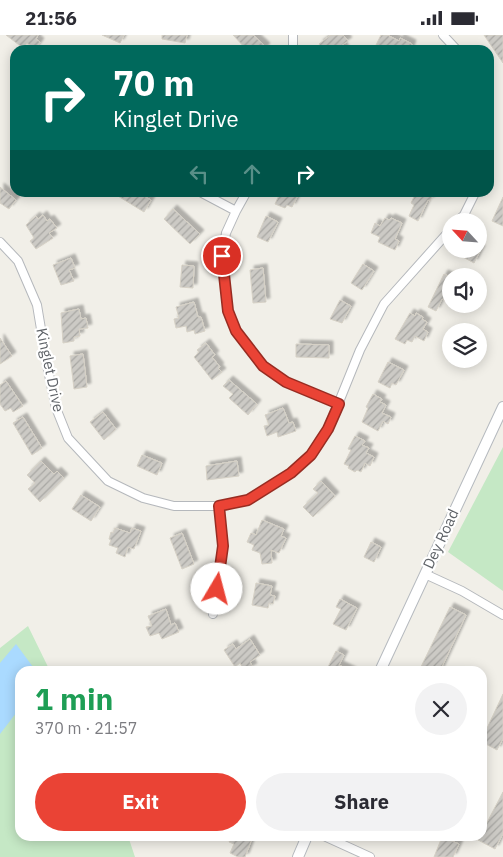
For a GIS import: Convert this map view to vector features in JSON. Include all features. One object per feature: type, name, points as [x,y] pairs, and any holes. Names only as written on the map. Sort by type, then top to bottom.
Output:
[{"type":"main road","name":"Dey Road","points":[[382,666],[503,407]]},
{"type":"main road","points":[[298,857],[305,841]]},
{"type":"street","points":[[443,35],[452,45]]},
{"type":"street","points":[[210,197],[236,211]]},
{"type":"street","points":[[244,197],[226,233],[222,256],[228,311],[236,331],[263,366],[286,382],[339,404]]},
{"type":"street","points":[[465,213],[473,197]]},
{"type":"street","name":"Kinglet Drive","points":[[0,242],[18,261],[37,305],[56,408],[68,438],[108,481],[143,498],[174,506],[219,506],[248,500],[291,473],[311,455],[328,429],[360,350],[384,304],[442,239]]},
{"type":"street","points":[[213,614],[223,546],[219,506]]},
{"type":"street","points":[[425,574],[462,591],[503,615]]},
{"type":"street","points":[[335,841],[370,857]]},
{"type":"green space","points":[[503,447],[503,591],[448,552]]},
{"type":"green space","points":[[28,626],[48,666],[15,666],[15,841],[130,841],[135,857],[0,857],[0,648]]},
{"type":"water","points":[[16,644],[32,666],[15,666],[15,714],[0,734],[0,663]]},
{"type":"building","points":[[6,35],[38,35],[36,39],[40,42],[38,45],[27,43],[25,45],[19,45]]},
{"type":"building","points":[[102,35],[124,35],[120,43]]},
{"type":"building","points":[[162,35],[187,35],[185,43],[162,39]]},
{"type":"building","points":[[233,35],[253,35],[264,45],[242,45]]},
{"type":"building","points":[[331,35],[343,35],[348,41],[342,45],[319,44]]},
{"type":"building","points":[[381,35],[387,35],[399,41],[400,38],[412,44],[412,45],[376,45]]},
{"type":"building","points":[[484,35],[503,35],[503,63],[494,50],[494,45],[491,45]]},
{"type":"building","points":[[0,187],[16,200],[9,209],[0,203]]},
{"type":"building","points":[[120,197],[145,197],[151,200],[144,212]]},
{"type":"building","points":[[278,197],[297,197],[292,207],[287,205],[285,208],[275,204]]},
{"type":"building","points":[[414,197],[432,197],[430,201],[428,200],[418,221],[409,216],[414,205],[411,203]]},
{"type":"building","points":[[503,197],[503,226],[492,221]]},
{"type":"building","points":[[173,209],[200,234],[190,244],[164,219]]},
{"type":"building","points":[[43,215],[47,221],[50,219],[57,228],[49,233],[53,238],[36,249],[30,241],[34,238],[26,225],[36,216],[38,219]]},
{"type":"building","points":[[266,216],[278,222],[268,242],[257,237]]},
{"type":"building","points":[[385,218],[389,220],[391,218],[402,223],[395,239],[399,241],[395,250],[378,242],[380,237],[371,233],[375,223],[380,226]]},
{"type":"building","points":[[71,258],[75,268],[69,270],[74,281],[61,285],[53,265]]},
{"type":"building","points":[[465,258],[476,258],[474,263]]},
{"type":"building","points":[[363,264],[374,271],[362,290],[351,283]]},
{"type":"building","points":[[182,265],[194,266],[193,288],[180,287]]},
{"type":"building","points":[[263,268],[266,302],[253,303],[250,270]]},
{"type":"building","points":[[442,278],[442,299],[436,311],[428,307]]},
{"type":"building","points":[[340,300],[351,306],[342,323],[330,319]]},
{"type":"building","points":[[194,302],[198,317],[201,317],[205,331],[195,334],[194,330],[187,332],[186,326],[176,328],[174,319],[179,318],[176,307]]},
{"type":"building","points":[[79,309],[81,319],[86,318],[88,328],[79,329],[80,336],[74,337],[74,341],[63,343],[61,313]]},
{"type":"building","points":[[410,313],[415,316],[416,313],[423,317],[422,319],[427,322],[423,329],[428,332],[424,341],[415,336],[412,342],[407,340],[405,344],[395,339]]},
{"type":"building","points":[[0,338],[12,356],[0,364]]},
{"type":"building","points":[[206,343],[215,355],[212,357],[222,372],[212,380],[194,357],[199,352],[197,350]]},
{"type":"building","points":[[296,344],[329,345],[329,358],[296,357]]},
{"type":"building","points":[[83,354],[87,387],[74,389],[70,356]]},
{"type":"building","points":[[388,362],[404,370],[396,385],[392,383],[390,388],[378,382]]},
{"type":"building","points":[[229,380],[257,404],[248,415],[229,398],[233,394],[223,386]]},
{"type":"building","points":[[6,381],[23,406],[13,412],[11,408],[5,411],[0,404],[0,385]]},
{"type":"building","points":[[373,394],[382,399],[380,402],[386,405],[382,413],[391,417],[388,424],[383,421],[378,431],[362,422],[368,408],[366,407]]},
{"type":"building","points":[[283,408],[289,423],[293,422],[296,431],[278,437],[277,432],[267,436],[264,426],[269,425],[265,415]]},
{"type":"building","points":[[103,412],[116,429],[104,440],[90,422]]},
{"type":"building","points":[[23,417],[42,448],[32,455],[13,423]]},
{"type":"building","points":[[355,436],[365,441],[362,445],[369,448],[366,453],[374,457],[370,466],[365,463],[361,472],[357,470],[355,472],[344,464],[351,450],[348,449]]},
{"type":"building","points":[[142,455],[162,463],[157,475],[137,466]]},
{"type":"building","points":[[41,461],[54,474],[57,471],[64,478],[40,502],[28,489],[35,483],[27,475]]},
{"type":"building","points":[[237,461],[239,476],[207,480],[206,466]]},
{"type":"building","points":[[321,481],[335,496],[313,517],[303,507],[318,493],[313,489]]},
{"type":"building","points":[[81,495],[100,507],[91,521],[72,509]]},
{"type":"building","points":[[262,520],[284,529],[281,536],[286,538],[279,553],[271,550],[272,563],[262,564],[260,553],[252,550],[254,545],[247,542],[251,533],[256,535]]},
{"type":"building","points":[[115,528],[130,533],[132,528],[141,531],[134,549],[128,547],[125,557],[116,553],[118,548],[109,545],[111,532],[113,533]]},
{"type":"building","points":[[182,533],[194,564],[182,569],[170,538]]},
{"type":"building","points":[[371,542],[381,547],[374,562],[364,557]]},
{"type":"building","points":[[256,583],[272,586],[270,595],[275,596],[273,604],[269,603],[268,608],[252,605]]},
{"type":"building","points":[[340,599],[357,608],[346,630],[333,624],[341,609],[336,607]]},
{"type":"building","points":[[450,607],[466,615],[442,666],[421,666]]},
{"type":"building","points":[[166,609],[171,625],[175,623],[179,632],[162,639],[159,633],[150,636],[146,627],[152,626],[148,616]]},
{"type":"building","points":[[250,639],[260,655],[250,662],[252,666],[242,666],[240,663],[234,666],[224,650],[233,644],[236,649]]},
{"type":"building","points":[[336,651],[344,655],[339,665],[341,666],[328,666]]},
{"type":"building","points":[[503,694],[503,738],[497,750],[487,745],[487,728]]},
{"type":"building","points":[[503,792],[503,833],[495,849],[480,841],[487,841],[487,822]]},
{"type":"building","points":[[251,841],[245,857],[238,857],[230,853],[234,844],[229,842]]},
{"type":"building","points":[[440,841],[452,841],[459,844],[453,857],[434,857]]},
{"type":"route","points":[[217,589],[223,546],[219,506],[248,500],[291,473],[311,455],[328,429],[339,404],[286,382],[263,366],[236,331],[228,311],[222,256]]}]
